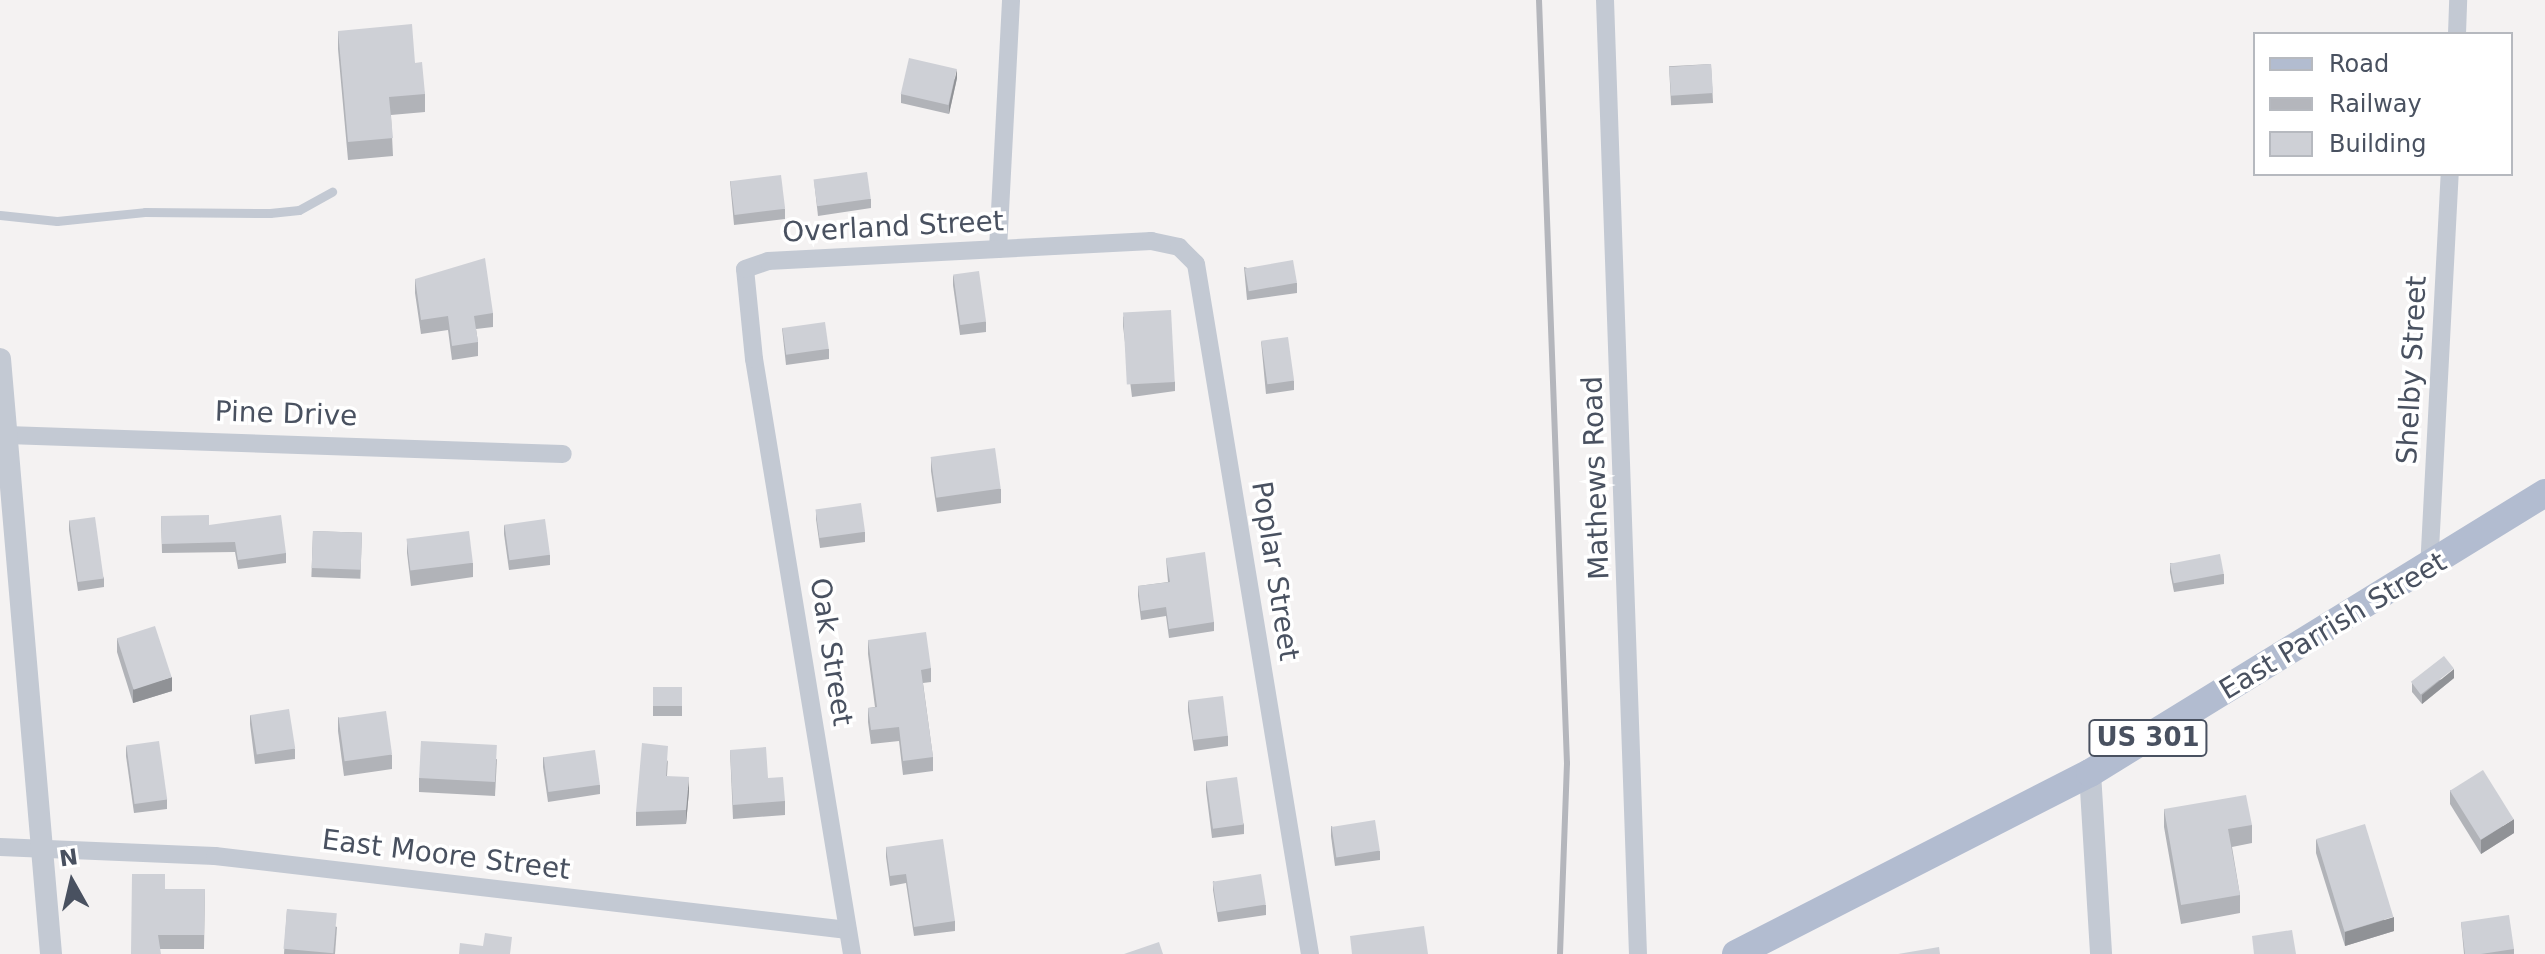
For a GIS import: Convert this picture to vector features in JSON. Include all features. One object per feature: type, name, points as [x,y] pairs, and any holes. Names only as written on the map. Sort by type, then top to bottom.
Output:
[{"type":"main road","name":"East Parrish Street","points":[[1736,954],[1763,948],[2090,773],[2429,569],[2545,493]]},
{"type":"street","points":[[998,249],[1011,0]]},
{"type":"street","name":"Mathews Road","points":[[1605,0],[1638,954]]},
{"type":"street","points":[[2457,32],[2458,0]]},
{"type":"street","name":"Shelby Street","points":[[2429,569],[2450,176]]},
{"type":"street","name":"Overland Street","points":[[754,359],[745,269],[768,261],[1136,242]]},
{"type":"street","name":"Poplar Street","points":[[1136,242],[1179,247],[1196,264],[1310,954]]},
{"type":"street","points":[[0,359],[36,843],[51,954]]},
{"type":"street","name":"Oak Street","points":[[754,359],[852,954]]},
{"type":"street","name":"Pine Drive","points":[[7,435],[563,454]]},
{"type":"street","points":[[2090,773],[2101,954]]},
{"type":"street","name":"East Moore Street","points":[[0,847],[36,843],[215,856],[848,930]]},
{"type":"lane","points":[[0,215],[57,221],[145,212],[270,213],[299,210],[332,192]]},
{"type":"building","points":[[412,24],[415,63],[422,62],[425,94],[389,97],[393,138],[348,142],[338,31]]},
{"type":"building","points":[[909,58],[957,69],[948,105],[901,94]]},
{"type":"building","points":[[1711,64],[1713,93],[1671,96],[1669,67]]},
{"type":"building","points":[[867,172],[871,199],[817,206],[814,180]]},
{"type":"building","points":[[781,175],[785,209],[735,215],[730,181]]},
{"type":"building","points":[[485,258],[493,313],[474,316],[478,342],[452,346],[448,316],[421,320],[415,279]]},
{"type":"building","points":[[1293,260],[1297,283],[1249,291],[1245,269]]},
{"type":"building","points":[[979,271],[986,322],[960,325],[953,275]]},
{"type":"building","points":[[1171,310],[1175,382],[1127,384],[1123,313]]},
{"type":"building","points":[[825,322],[829,349],[786,355],[782,328]]},
{"type":"building","points":[[1288,337],[1294,381],[1267,384],[1261,341]]},
{"type":"building","points":[[995,448],[1001,489],[936,498],[931,457]]},
{"type":"building","points":[[861,503],[865,532],[819,538],[815,509]]},
{"type":"building","points":[[209,515],[209,525],[281,515],[286,553],[238,560],[235,542],[162,544],[161,516]]},
{"type":"building","points":[[95,517],[104,578],[78,582],[69,521]]},
{"type":"building","points":[[545,519],[550,555],[509,560],[504,525]]},
{"type":"building","points":[[313,531],[362,533],[361,570],[312,568]]},
{"type":"building","points":[[469,531],[473,563],[410,570],[406,539]]},
{"type":"building","points":[[1205,552],[1214,622],[1169,629],[1166,607],[1141,611],[1138,586],[1170,582],[1166,558]]},
{"type":"building","points":[[2220,554],[2224,574],[2174,583],[2170,564]]},
{"type":"building","points":[[155,626],[172,677],[134,690],[117,638]]},
{"type":"building","points":[[926,632],[931,668],[921,670],[933,757],[903,761],[899,727],[871,730],[868,708],[877,707],[868,640]]},
{"type":"building","points":[[2444,656],[2454,669],[2421,694],[2411,682]]},
{"type":"building","points":[[653,687],[682,687],[682,706],[653,706]]},
{"type":"building","points":[[1223,696],[1228,736],[1193,740],[1188,700]]},
{"type":"building","points":[[289,709],[295,749],[257,755],[250,715]]},
{"type":"building","points":[[386,711],[392,755],[345,761],[338,718]]},
{"type":"building","points":[[159,741],[167,799],[135,804],[126,746]]},
{"type":"building","points":[[421,741],[497,745],[495,782],[419,778]]},
{"type":"building","points":[[642,743],[668,746],[666,776],[689,777],[686,810],[636,812]]},
{"type":"building","points":[[766,747],[768,778],[783,777],[785,801],[733,805],[730,750]]},
{"type":"building","points":[[595,750],[600,785],[548,792],[544,757]]},
{"type":"building","points":[[2483,770],[2514,819],[2481,840],[2450,791]]},
{"type":"building","points":[[1237,777],[1244,825],[1213,829],[1206,781]]},
{"type":"building","points":[[2246,795],[2252,825],[2228,829],[2240,895],[2181,905],[2164,809]]},
{"type":"building","points":[[1375,820],[1380,851],[1336,858],[1332,827]]},
{"type":"building","points":[[2365,824],[2393,917],[2345,932],[2316,839]]},
{"type":"building","points":[[943,839],[955,921],[914,927],[906,874],[890,876],[886,847]]},
{"type":"building","points":[[132,874],[165,874],[165,889],[205,889],[204,935],[158,935],[161,954],[131,954]]},
{"type":"building","points":[[1261,874],[1266,905],[1217,912],[1213,882]]},
{"type":"building","points":[[287,909],[337,913],[333,953],[284,949]]},
{"type":"building","points":[[2509,915],[2514,949],[2465,954],[2461,922]]},
{"type":"building","points":[[1424,926],[1428,954],[1352,954],[1350,936]]},
{"type":"building","points":[[2292,930],[2296,954],[2254,954],[2252,936]]},
{"type":"building","points":[[485,933],[512,937],[510,954],[459,954],[460,943],[483,946]]},
{"type":"building","points":[[1159,942],[1163,954],[1124,954]]},
{"type":"building","points":[[1939,947],[1940,954],[1898,954]]},
{"type":"railway","points":[[1539,0],[1567,763],[1560,954]]}]
